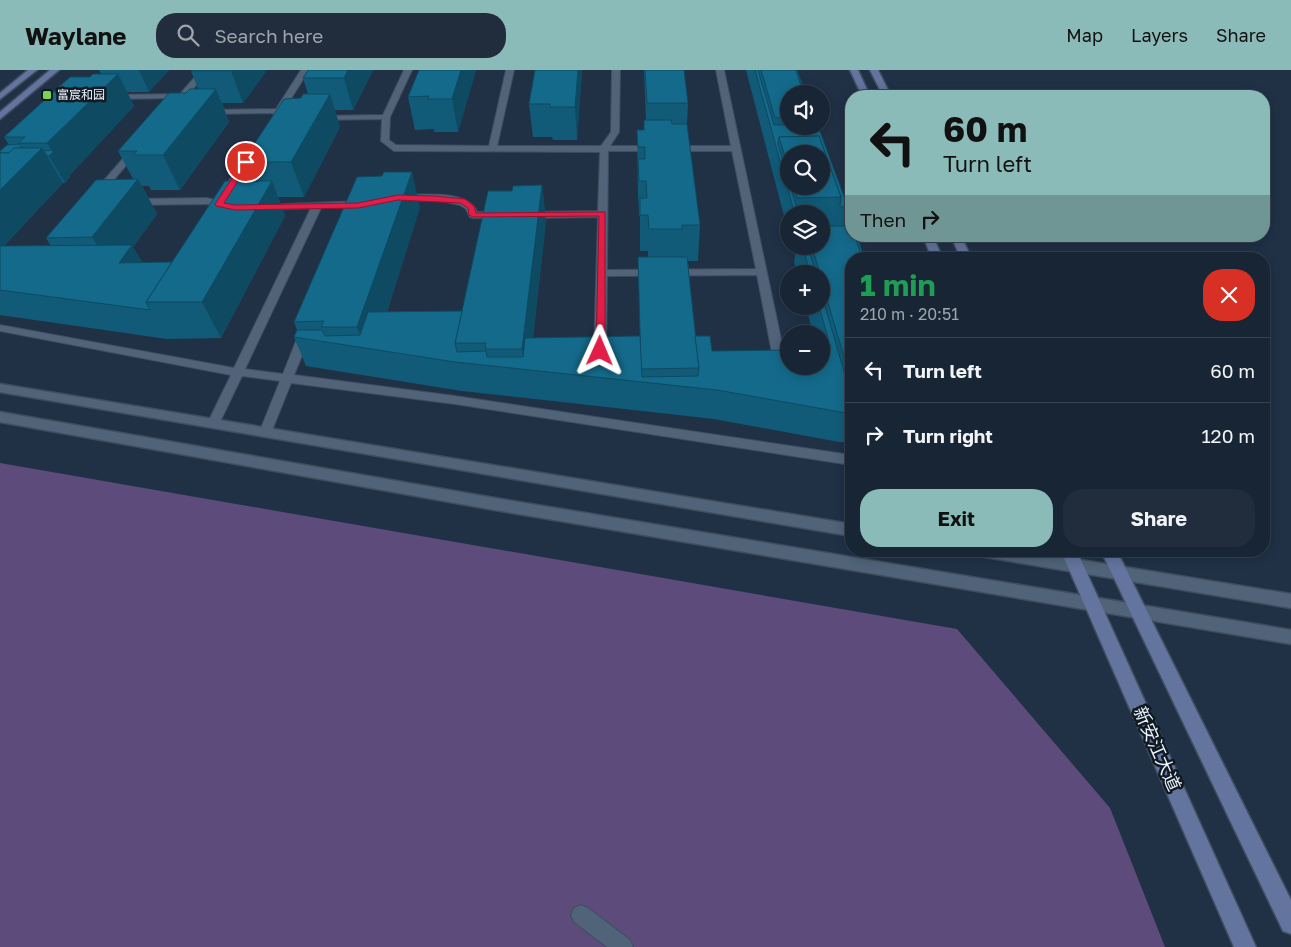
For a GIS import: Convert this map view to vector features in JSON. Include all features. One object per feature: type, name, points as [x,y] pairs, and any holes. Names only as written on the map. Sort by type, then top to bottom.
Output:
[{"type":"main road","points":[[0,97],[33,70]]},
{"type":"main road","points":[[0,116],[55,70]]},
{"type":"main road","points":[[854,70],[863,90]]},
{"type":"main road","points":[[874,70],[884,90]]},
{"type":"main road","points":[[1112,557],[1291,923]]},
{"type":"main road","name":"新安江大道","points":[[1072,559],[1245,947]]},
{"type":"street","points":[[0,388],[845,529]]},
{"type":"street","points":[[0,417],[489,503],[1291,637]]},
{"type":"street","points":[[1050,557],[1072,559],[1120,573],[1291,601]]},
{"type":"lane","points":[[177,112],[168,112],[205,70]]},
{"type":"lane","points":[[196,112],[281,115],[305,70]]},
{"type":"lane","points":[[408,70],[386,117],[385,141],[394,148],[736,148]]},
{"type":"lane","points":[[492,149],[510,70]]},
{"type":"lane","points":[[600,351],[604,149],[615,132],[616,70]]},
{"type":"lane","points":[[720,70],[779,358]]},
{"type":"lane","points":[[102,97],[182,96]]},
{"type":"lane","points":[[311,118],[386,117]]},
{"type":"lane","points":[[217,208],[264,134]]},
{"type":"lane","points":[[100,202],[90,202],[142,142]]},
{"type":"lane","points":[[390,199],[454,199],[468,204],[473,215],[603,214]]},
{"type":"lane","points":[[119,202],[207,201],[217,208],[235,208]]},
{"type":"lane","points":[[254,207],[317,206],[356,210],[374,202]]},
{"type":"lane","points":[[213,424],[317,206]]},
{"type":"lane","points":[[602,273],[762,272]]},
{"type":"lane","points":[[265,433],[310,324]]},
{"type":"lane","points":[[0,328],[238,371],[455,400],[845,459]]},
{"type":"lane","points":[[581,915],[623,947]]},
{"type":"shaded area","points":[[0,463],[957,629],[1110,808],[1165,947],[0,947]]},
{"type":"building","points":[[192,70],[232,70],[191,71]]},
{"type":"building","points":[[308,70],[348,70],[344,78],[303,78]]},
{"type":"building","points":[[419,70],[461,70],[452,99],[428,99],[429,96],[408,97]]},
{"type":"building","points":[[535,70],[578,70],[575,107],[550,107],[550,104],[529,104]]},
{"type":"building","points":[[645,70],[684,70],[688,103],[647,103]]},
{"type":"building","points":[[755,70],[758,70],[774,125],[780,125],[780,135],[821,135],[825,145],[822,145],[819,136],[779,137],[780,161]]},
{"type":"building","points":[[761,70],[796,70],[801,85],[780,85],[780,118],[775,118]]},
{"type":"building","points":[[796,70],[803,85],[801,85]]},
{"type":"building","points":[[93,74],[118,74],[47,143],[19,143],[25,137],[4,137],[70,77],[90,77]]},
{"type":"building","points":[[190,89],[216,89],[163,155],[133,155],[137,151],[118,151],[169,93],[186,93]]},
{"type":"building","points":[[303,94],[330,94],[291,162],[261,162],[264,158],[245,158],[284,99],[301,98]]},
{"type":"building","points":[[644,120],[671,120],[672,124],[687,124],[700,225],[682,225],[682,229],[649,229],[648,215],[640,215],[640,198],[647,198],[646,181],[639,181],[638,159],[645,159],[645,147],[638,147],[637,130],[644,130]]},
{"type":"building","points":[[819,136],[822,145],[782,145],[779,137]]},
{"type":"building","points":[[19,144],[22,148],[14,148],[9,153],[0,153],[7,145]]},
{"type":"building","points":[[14,148],[42,148],[0,190],[0,153],[9,153]]},
{"type":"building","points":[[52,150],[53,152],[49,156],[44,151]]},
{"type":"building","points":[[830,158],[845,199],[845,207],[840,207],[841,197],[830,166]]},
{"type":"building","points":[[830,166],[841,197],[797,198],[796,195],[830,195]]},
{"type":"building","points":[[384,172],[412,172],[357,327],[321,327],[324,321],[294,322],[357,177],[382,176]]},
{"type":"building","points":[[138,179],[92,237],[46,238],[96,180]]},
{"type":"building","points":[[225,181],[272,181],[202,302],[146,302]]},
{"type":"building","points":[[542,185],[522,349],[485,349],[486,343],[455,343],[488,191],[512,191],[513,186]]},
{"type":"building","points":[[789,195],[793,195],[796,205],[792,205]]},
{"type":"building","points":[[830,226],[845,226],[845,242],[857,242],[861,252],[845,252],[845,360],[830,309],[830,265],[817,265],[815,255],[830,255]]},
{"type":"building","points":[[857,242],[859,242],[863,252],[861,252]]},
{"type":"building","points":[[132,245],[119,263],[172,262],[146,302],[150,310],[0,290],[0,246]]},
{"type":"building","points":[[805,255],[811,255],[813,265],[808,265]]},
{"type":"building","points":[[638,257],[687,257],[699,368],[641,369]]},
{"type":"building","points":[[462,311],[455,343],[457,352],[486,351],[487,357],[523,357],[525,338],[640,336],[642,377],[698,376],[699,368],[695,336],[710,336],[712,351],[780,350],[780,375],[830,375],[830,325],[824,325],[822,315],[827,315],[845,375],[845,413],[717,390],[455,362],[294,337],[297,330],[322,330],[325,336],[360,335],[368,312]]},
{"type":"place","name":"富宸和园","points":[[47,95]]},
{"type":"route","points":[[246,162],[219,204],[235,208],[358,206],[398,198],[435,198],[462,201],[471,207],[473,215],[603,214],[600,351]]}]
